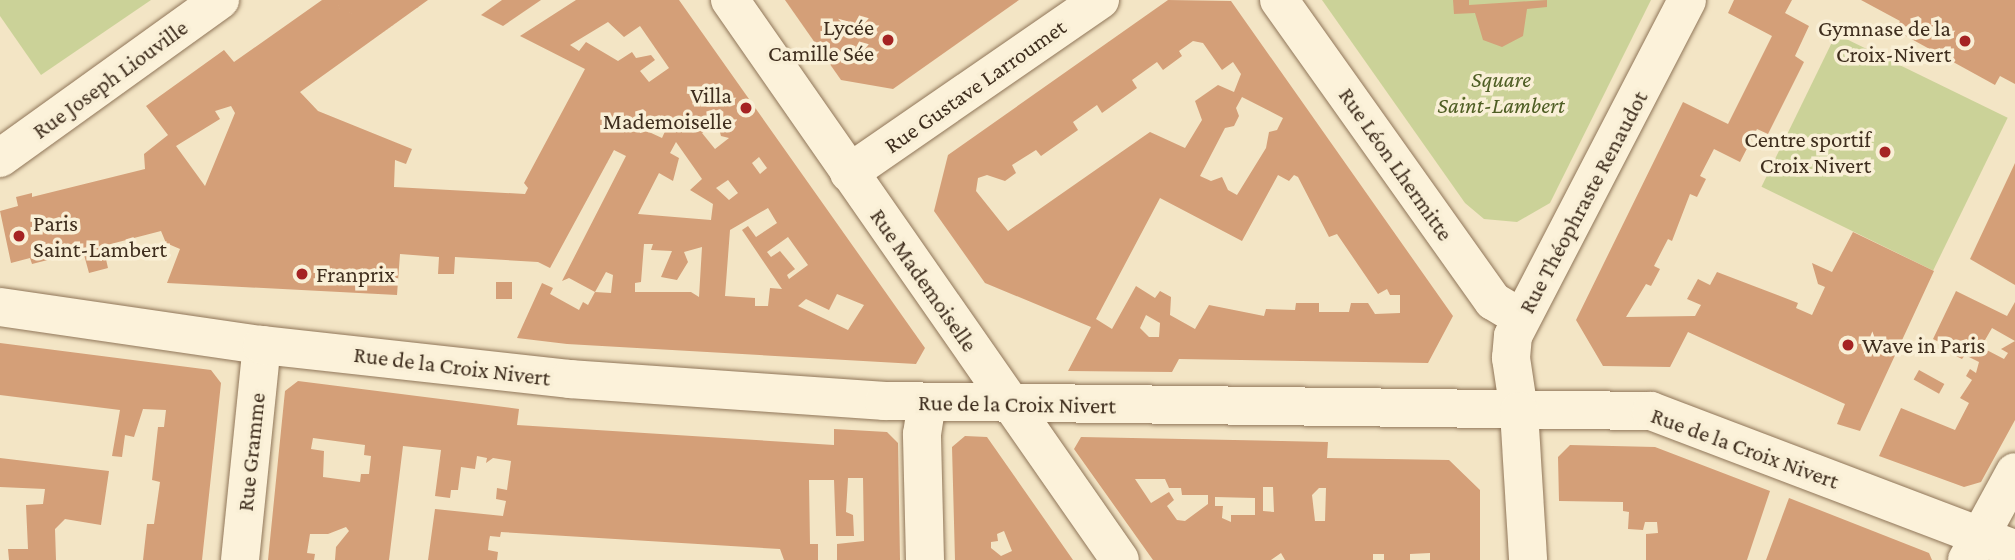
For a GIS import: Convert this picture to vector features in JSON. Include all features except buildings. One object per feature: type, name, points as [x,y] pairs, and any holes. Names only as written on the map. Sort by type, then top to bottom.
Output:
[{"type":"street","name":"Rue Joseph Liouville","points":[[0,158],[220,0]]},
{"type":"street","name":"Rue Mademoiselle","points":[[730,0],[1120,560]]},
{"type":"street","name":"Rue Gustave Larroumet","points":[[849,173],[1100,0]]},
{"type":"street","name":"Rue Léon Lhermitte","points":[[1279,0],[1493,301],[1521,318]]},
{"type":"street","name":"Rue Théophraste Renaudot","points":[[1528,560],[1519,411],[1511,358],[1521,318],[1572,230],[1687,0]]},
{"type":"street","name":"Rue de la Croix Nivert","points":[[0,307],[262,345],[570,379],[928,402],[1651,411],[1973,548],[2015,549]]},
{"type":"street","name":"Rue Gramme","points":[[240,560],[262,345]]},
{"type":"street","points":[[925,560],[922,435],[928,402]]},
{"type":"street","points":[[1973,548],[2015,472]]},
{"type":"green space","points":[[0,0],[151,0],[41,75],[0,16]]},
{"type":"green space","name":"Square Saint-Lambert","points":[[1322,0],[1651,0],[1550,203],[1517,222],[1484,219],[1465,203]]},
{"type":"green space","name":"Centre sportif Croix Nivert","points":[[1836,34],[2008,118],[1933,271],[1761,187]]},
{"type":"place","name":"Lycée Camille Sée","points":[[888,40]]},
{"type":"place","name":"Gymnase de la Croix-Nivert","points":[[1965,41]]},
{"type":"place","name":"Villa Mademoiselle","points":[[746,108]]},
{"type":"place","name":"Centre sportif Croix Nivert","points":[[1885,152]]},
{"type":"place","name":"Paris Saint-Lambert","points":[[19,236]]},
{"type":"place","name":"Franprix","points":[[302,274]]},
{"type":"place","name":"Wave in Paris","points":[[1848,345]]}]
